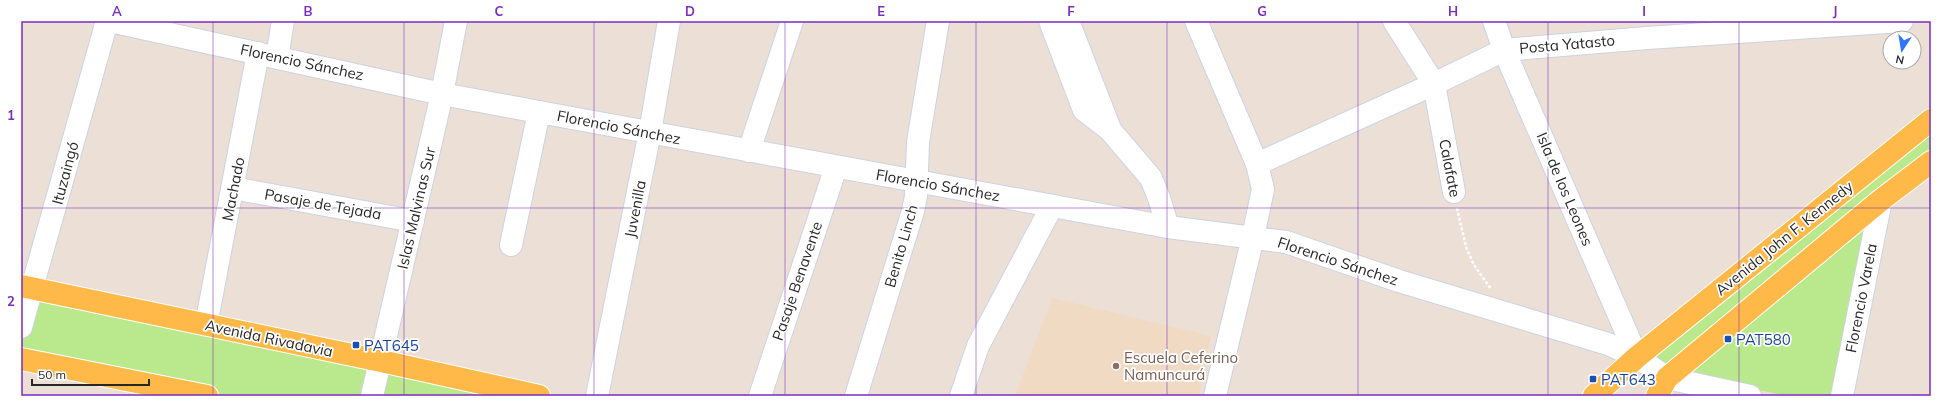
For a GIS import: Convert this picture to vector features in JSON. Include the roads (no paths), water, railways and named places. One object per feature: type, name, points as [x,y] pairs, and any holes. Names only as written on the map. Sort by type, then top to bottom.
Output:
[{"type":"main road","name":"Avenida John F. Kennedy","points":[[1594,396],[1637,357],[1931,120]]},
{"type":"main road","name":"Avenida John F. Kennedy","points":[[1660,389],[1881,200],[1931,162]]},
{"type":"main road","name":"Avenida Rivadavia","points":[[27,287],[381,361],[539,396]]},
{"type":"main road","points":[[21,358],[203,396]]},
{"type":"street","name":"Ituzaingó","points":[[21,326],[27,287],[107,21]]},
{"type":"street","name":"Florencio Sánchez","points":[[110,21],[442,94],[1168,227],[1286,242],[1399,281],[1608,344],[1637,357],[1660,389],[1699,390],[1750,396]]},
{"type":"street","name":"Machado","points":[[206,325],[233,188],[267,55],[283,21]]},
{"type":"street","name":"Islas Malvinas Sur","points":[[372,395],[442,94],[456,21]]},
{"type":"street","name":"Juvenilla","points":[[597,396],[650,132],[669,21]]},
{"type":"street","points":[[750,151],[792,21]]},
{"type":"street","name":"Benito Linch","points":[[856,396],[913,211],[916,196],[918,142],[938,21]]},
{"type":"street","points":[[1050,21],[1084,110],[1110,130],[1151,178],[1168,227]]},
{"type":"street","points":[[1068,21],[1110,130]]},
{"type":"street","points":[[1196,21],[1258,164],[1263,189],[1215,396]]},
{"type":"street","name":"Calafate","points":[[1394,21],[1434,84],[1454,192]]},
{"type":"street","name":"Isla de los Leones","points":[[1494,21],[1504,50],[1637,357]]},
{"type":"street","name":"Posta Yatasto","points":[[1258,164],[1434,84],[1504,50],[1649,29],[1902,21]]},
{"type":"street","points":[[511,245],[538,112]]},
{"type":"street","name":"Pasaje Benavente","points":[[760,396],[836,167]]},
{"type":"street","name":"Pasaje de Tejada","points":[[233,188],[413,221]]},
{"type":"street","name":"Florencio Varela","points":[[1842,396],[1881,200]]},
{"type":"street","points":[[961,396],[978,346],[1052,206]]},
{"type":"place","name":"PAT580","points":[[1728,339]]},
{"type":"place","name":"PAT645","points":[[356,345]]},
{"type":"place","name":"Escuela Ceferino Namuncurá","points":[[1116,366]]},
{"type":"place","name":"PAT643","points":[[1593,379]]}]
